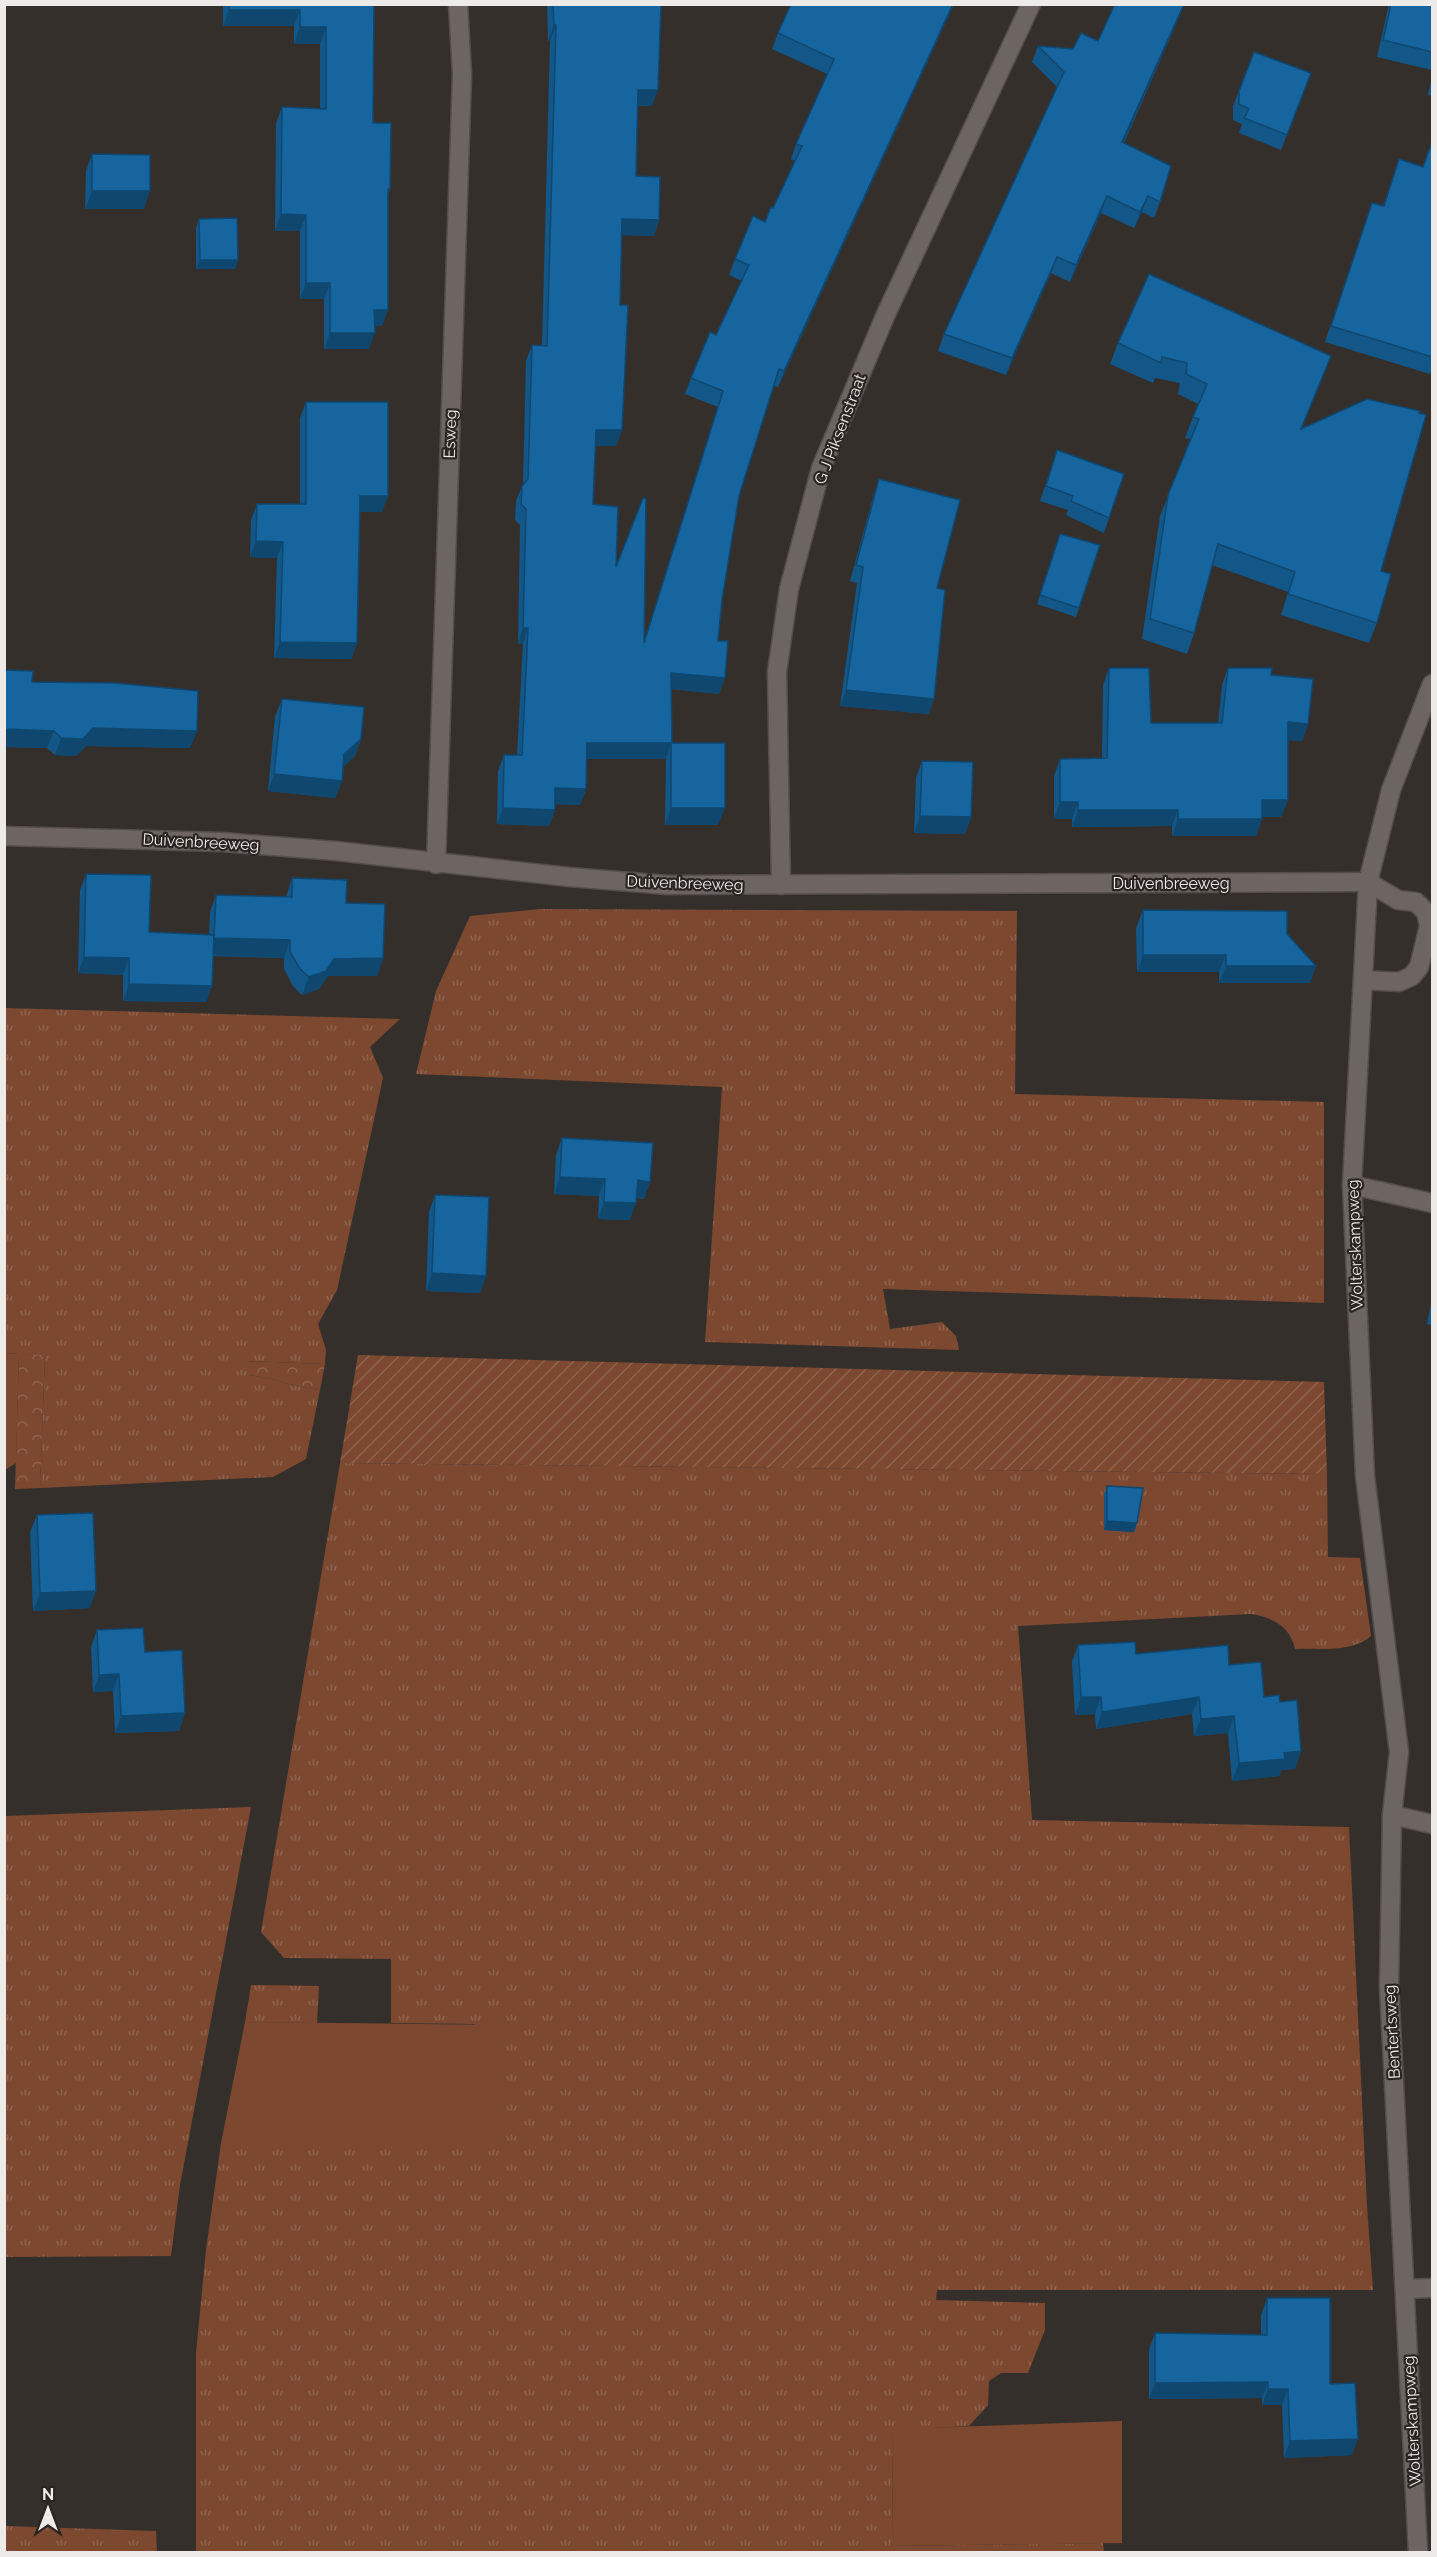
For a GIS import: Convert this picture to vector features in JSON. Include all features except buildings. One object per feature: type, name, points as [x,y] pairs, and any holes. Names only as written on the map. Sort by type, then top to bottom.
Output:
[{"type":"street","name":"Esweg","points":[[436,864],[462,86],[458,4]]},
{"type":"street","name":"G J Piksenstraat","points":[[781,885],[777,672],[789,589],[822,468],[886,314],[1031,4]]},
{"type":"street","name":"Wolterskampweg","points":[[1392,1815],[1399,1752],[1365,1476],[1352,1185],[1368,882],[1391,790],[1432,684]]},
{"type":"street","name":"Duivenbreeweg","points":[[4,836],[222,842],[336,851],[436,864],[668,885],[1368,882]]},
{"type":"street","points":[[1363,980],[1399,982],[1412,976],[1419,967],[1429,926],[1426,912],[1416,902],[1398,900],[1368,882]]},
{"type":"street","points":[[1352,1185],[1432,1203]]},
{"type":"street","points":[[1392,1815],[1432,1824]]},
{"type":"street","name":"Bentertsweg","points":[[1392,1815],[1389,1986],[1405,2289]]},
{"type":"street","points":[[1405,2289],[1432,2288]]},
{"type":"street","name":"Wolterskampweg","points":[[1405,2289],[1418,2553]]},
{"type":"green space","points":[[540,909],[1017,911],[1015,1094],[1324,1102],[1324,1303],[883,1289],[890,1329],[942,1322],[956,1336],[959,1350],[705,1342],[722,1087],[416,1074],[436,991],[470,916]]},
{"type":"green space","points":[[5,1008],[400,1019],[370,1047],[383,1078],[337,1290],[318,1324],[326,1350],[325,1364],[247,1361],[248,1375],[320,1390],[306,1459],[273,1477],[40,1488],[45,1356],[5,1353]]},
{"type":"green space","points":[[5,1353],[19,1354],[16,1463],[5,1470]]},
{"type":"green space","points":[[19,1354],[45,1355],[40,1488],[15,1489]]},
{"type":"green space","points":[[358,1355],[1324,1382],[1327,1474],[340,1463]]},
{"type":"green space","points":[[246,1361],[325,1364],[320,1390],[248,1375]]},
{"type":"green space","points":[[340,1463],[1327,1474],[1328,1557],[1360,1558],[1371,1636],[1363,1641],[1345,1647],[1295,1649],[1293,1641],[1279,1624],[1251,1614],[1018,1626],[1032,1820],[1349,1827],[1373,2290],[937,2290],[936,2300],[1045,2303],[1045,2330],[1028,2373],[1001,2373],[989,2381],[988,2405],[969,2426],[893,2430],[892,2546],[1103,2543],[1104,2552],[196,2552],[196,2353],[206,2250],[221,2143],[505,2143],[475,2024],[391,2023],[391,1959],[284,1958],[261,1932]]},
{"type":"green space","points":[[251,1807],[180,2185],[171,2256],[5,2257],[5,1816]]},
{"type":"green space","points":[[251,1985],[319,1986],[317,2023],[245,2022]]},
{"type":"green space","points":[[245,2022],[505,2025],[506,2143],[221,2143]]},
{"type":"green space","points":[[1122,2421],[1122,2543],[892,2546],[893,2429]]},
{"type":"green space","points":[[5,2526],[156,2531],[157,2552],[5,2552]]}]
